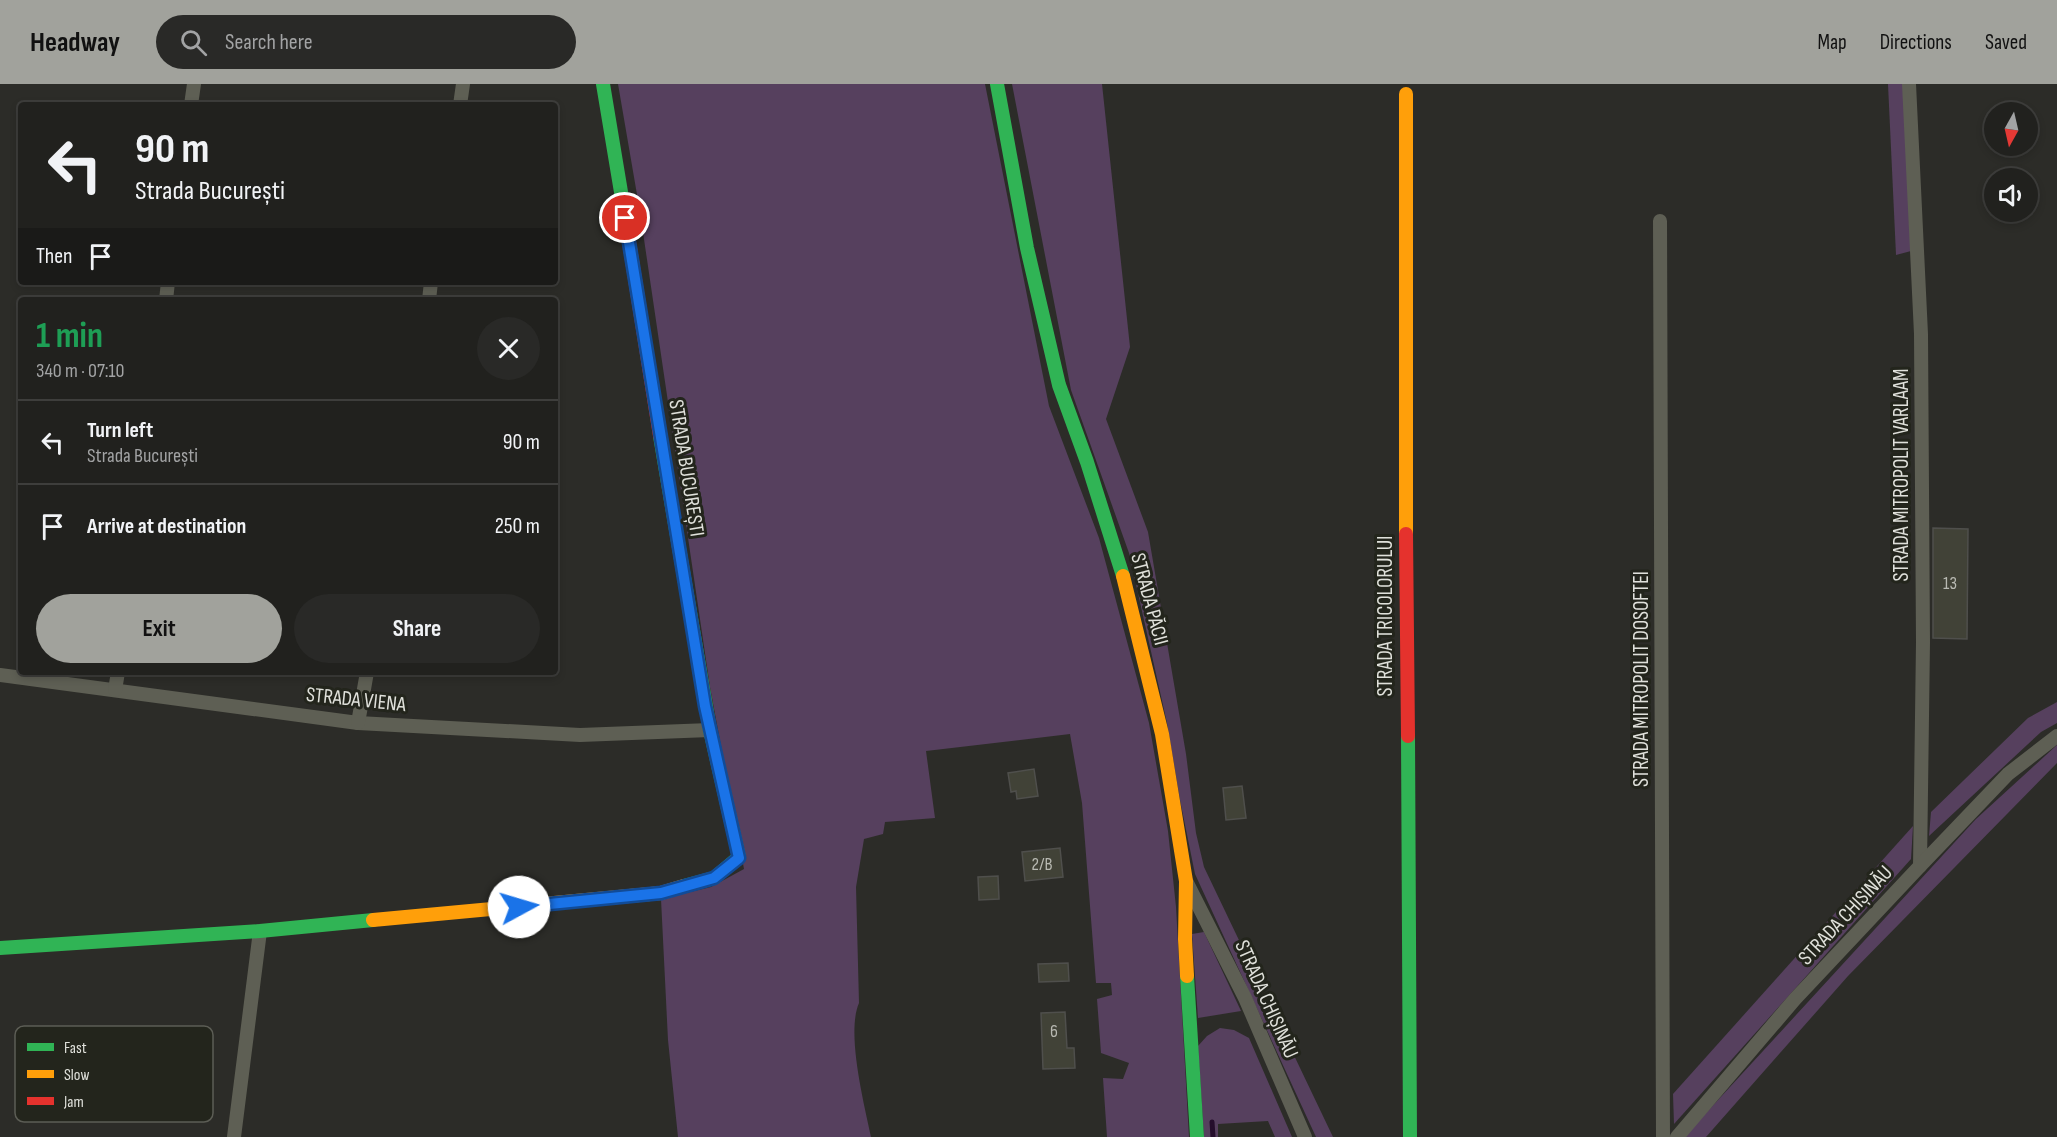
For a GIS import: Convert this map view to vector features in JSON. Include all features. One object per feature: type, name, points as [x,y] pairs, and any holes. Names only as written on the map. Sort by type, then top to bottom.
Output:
[{"type":"street","points":[[191,102],[194,84]]},
{"type":"street","points":[[460,102],[463,84]]},
{"type":"street","name":"STRADA BUCUREȘTI","points":[[260,932],[661,893],[714,878],[739,858],[710,730],[603,84]]},
{"type":"street","name":"STRADA PĂCII","points":[[997,84],[1027,248],[1059,385],[1087,462],[1121,569],[1162,734],[1186,881],[1185,939],[1197,1137]]},
{"type":"street","name":"STRADA MITROPOLIT VARLAAM","points":[[1909,84],[1921,334],[1923,642],[1920,866]]},
{"type":"street","name":"STRADA TRICOLORULUI","points":[[1406,94],[1410,1137]]},
{"type":"street","name":"STRADA MITROPOLIT DOSOFTEI","points":[[1660,221],[1663,1137]]},
{"type":"street","name":"STRADA VIENA","points":[[0,675],[358,723],[580,735],[710,730]]},
{"type":"street","points":[[115,690],[118,675]]},
{"type":"street","points":[[358,723],[366,675]]},
{"type":"street","name":"STRADA CHIȘINĂU","points":[[1677,1137],[1795,999],[1920,866],[2008,774],[2057,736]]},
{"type":"street","name":"STRADA CHIȘINĂU","points":[[1186,881],[1245,998],[1305,1137]]},
{"type":"street","points":[[0,948],[260,932],[234,1137]]},
{"type":"shaded area","points":[[618,84],[985,84],[1049,406],[1099,538],[1149,723],[1168,831],[1176,907],[1189,1137],[1107,1137],[1103,1078],[1123,1079],[1129,1063],[1101,1053],[1097,999],[1112,995],[1111,983],[1096,983],[1082,803],[1070,734],[926,751],[935,818],[885,822],[883,834],[864,839],[856,887],[859,1003],[854,1032],[861,1088],[871,1137],[678,1137],[668,1040],[661,899],[711,887],[744,869],[710,687],[640,212]]},
{"type":"shaded area","points":[[1012,84],[1102,84],[1130,347],[1106,419],[1148,532],[1186,754],[1196,833],[1204,867],[1333,1137],[1316,1137],[1195,874],[1167,723],[1129,553],[1071,390]]},
{"type":"shaded area","points":[[1888,84],[1903,84],[1911,251],[1896,255]]},
{"type":"shaded area","points":[[2057,702],[2057,723],[2041,732],[1929,836],[1931,812],[2028,718]]},
{"type":"shaded area","points":[[2057,745],[2057,763],[1848,976],[1706,1137],[1684,1137],[1976,819]]},
{"type":"shaded area","points":[[1913,826],[1911,859],[1674,1124],[1673,1094]]},
{"type":"shaded area","points":[[1204,932],[1241,1011],[1198,1018],[1192,934]]},
{"type":"shaded area","points":[[1220,1028],[1234,1030],[1249,1038],[1292,1137],[1275,1137],[1268,1121],[1218,1124],[1218,1137],[1204,1137],[1198,1046],[1207,1036]]},
{"type":"building","points":[[1933,528],[1968,529],[1967,639],[1933,638]]},
{"type":"building","points":[[1034,769],[1038,796],[1017,799],[1016,791],[1011,792],[1008,773]]},
{"type":"building","points":[[1242,786],[1246,818],[1226,820],[1223,788]]},
{"type":"building","points":[[1060,848],[1063,877],[1025,881],[1022,852]]},
{"type":"building","points":[[998,876],[999,899],[979,900],[978,877]]},
{"type":"building","points":[[1068,963],[1069,981],[1039,982],[1038,964]]},
{"type":"building","points":[[1065,1012],[1067,1048],[1074,1048],[1075,1068],[1043,1069],[1041,1013]]},
{"type":"waterway","points":[[1212,1122],[1213,1137]]},
{"type":"traffic: fast","points":[[603,84],[623,204]]},
{"type":"traffic: fast","points":[[997,84],[1027,248],[1059,385],[1087,462],[1123,576]]},
{"type":"traffic: fast","points":[[660,436],[710,730],[739,857],[714,878],[684,886]]},
{"type":"traffic: fast","points":[[1408,736],[1410,1137]]},
{"type":"traffic: fast","points":[[0,948],[260,931],[373,920]]},
{"type":"traffic: fast","points":[[1187,976],[1197,1137]]},
{"type":"traffic: slow","points":[[1406,94],[1406,534]]},
{"type":"traffic: slow","points":[[1123,576],[1162,734],[1186,881],[1187,976]]},
{"type":"traffic: slow","points":[[373,920],[661,893],[684,886]]},
{"type":"traffic: jam","points":[[623,204],[660,436]]},
{"type":"traffic: jam","points":[[1406,534],[1408,736]]},
{"type":"route","points":[[519,907],[661,893],[714,878],[739,858],[705,706],[625,218]]}]
